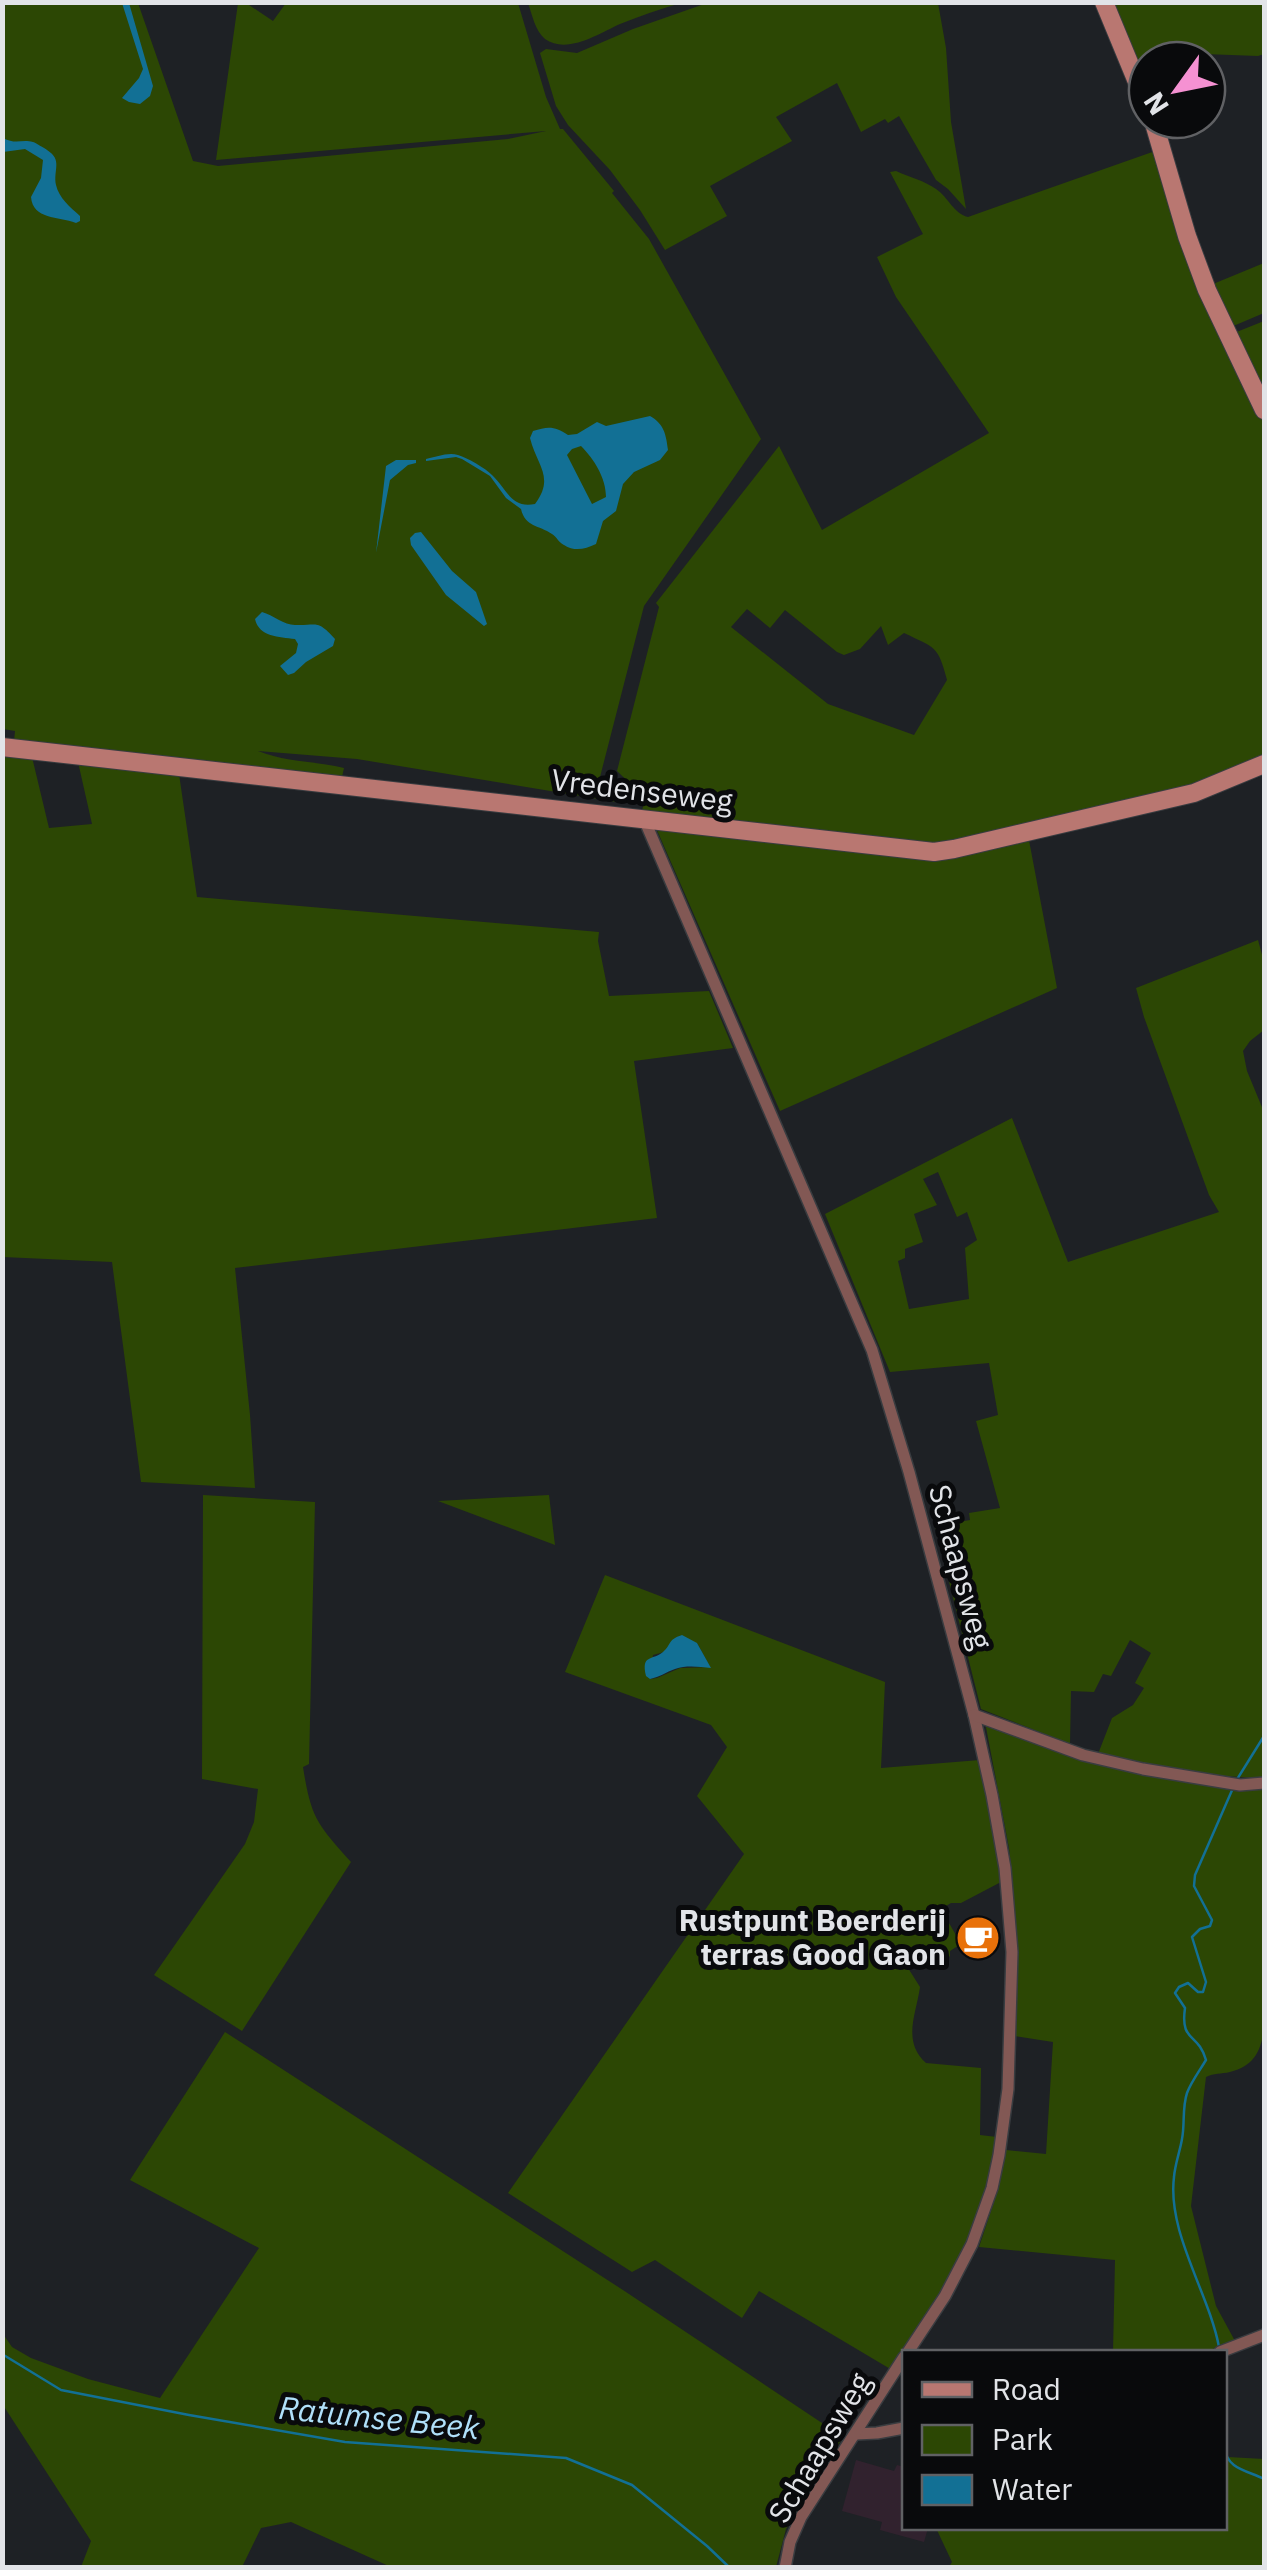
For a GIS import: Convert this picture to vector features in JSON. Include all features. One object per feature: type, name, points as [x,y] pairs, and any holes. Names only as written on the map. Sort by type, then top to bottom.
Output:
[{"type":"main road","points":[[1104,2],[1127,58]]},
{"type":"main road","points":[[1158,140],[1207,290],[1264,410]]},
{"type":"main road","name":"Vredenseweg","points":[[2,747],[934,852],[1194,792],[1264,764]]},
{"type":"street","name":"Schaapsweg","points":[[644,819],[872,1350],[974,1715],[1006,1868],[1012,1952],[1008,2089],[999,2155],[972,2244],[945,2296],[909,2350]]},
{"type":"street","points":[[974,1715],[1083,1755],[1233,1784],[1264,1784]]},
{"type":"street","points":[[1225,2350],[1264,2334]]},
{"type":"street","name":"Schaapsweg","points":[[785,2568],[790,2542],[801,2518],[902,2361]]},
{"type":"street","points":[[856,2434],[902,2428]]},
{"type":"shaded area","points":[[856,2460],[894,2471],[897,2465],[902,2466],[902,2530],[927,2530],[924,2542],[880,2530],[882,2522],[842,2511]]},
{"type":"green space","points":[[528,2],[681,3],[563,45],[542,36]]},
{"type":"green space","points":[[710,2],[938,3],[946,48],[951,122],[966,209],[936,180],[899,116],[861,132],[837,83],[776,117],[792,141],[710,186],[727,216],[665,250],[610,170],[568,125],[556,106],[540,53],[546,49],[577,53]]},
{"type":"green space","points":[[2,3],[138,3],[193,161],[218,166],[508,139],[546,131],[216,160],[238,3],[246,3],[273,21],[286,3],[518,3],[546,97],[560,129],[649,239],[761,439],[644,606],[600,777],[623,803],[357,759],[258,751],[344,768],[342,777],[14,742],[15,731],[3,729]]},
{"type":"green space","points":[[1110,3],[1264,3],[1264,54],[1258,56],[1227,55],[1227,40],[1127,40],[1127,44]]},
{"type":"green space","points":[[1158,150],[1264,417],[1264,758],[1225,775],[1159,795],[939,847],[642,811],[645,798],[617,771],[659,607],[656,603],[779,446],[822,530],[989,433],[896,297],[877,257],[923,234],[890,172],[932,186],[968,217]],"holes":[[[747,609],[770,628],[785,610],[844,655],[860,649],[881,626],[888,645],[904,633],[934,649],[947,680],[914,735],[828,704],[731,627]]]},
{"type":"green space","points":[[1264,263],[1264,313],[1231,327],[1213,284]]},
{"type":"green space","points":[[1264,321],[1264,396],[1234,333]]},
{"type":"green space","points":[[3,753],[32,757],[49,828],[92,824],[78,762],[179,774],[197,897],[599,932],[609,996],[709,991],[733,1048],[634,1061],[657,1218],[235,1268],[255,1488],[141,1482],[112,1262],[3,1257]]},
{"type":"green space","points":[[656,828],[921,857],[1028,835],[1057,988],[780,1111]]},
{"type":"green space","points":[[1258,940],[1264,962],[1264,1030],[1243,1051],[1264,1112],[1264,1779],[1202,1774],[1098,1754],[1112,1718],[1133,1705],[1144,1688],[1135,1683],[1151,1653],[1130,1640],[1111,1676],[1103,1674],[1094,1692],[1071,1691],[1070,1744],[981,1709],[935,1526],[970,1520],[969,1513],[1000,1508],[976,1421],[998,1415],[989,1363],[890,1372],[825,1214],[1012,1118],[1068,1262],[1219,1212],[1209,1195],[1136,988]],"holes":[[[938,1172],[957,1217],[967,1212],[977,1240],[965,1248],[969,1299],[909,1309],[898,1261],[905,1258],[905,1249],[923,1242],[914,1214],[937,1205],[923,1179]]]},
{"type":"green space","points":[[203,1495],[315,1502],[309,1764],[303,1767],[317,1819],[351,1862],[242,2031],[154,1975],[245,1844],[254,1822],[258,1789],[202,1779]]},
{"type":"green space","points":[[549,1495],[555,1545],[438,1501]]},
{"type":"green space","points":[[605,1575],[885,1682],[881,1768],[980,1760],[1001,1882],[941,1909],[961,1944],[950,1951],[941,1965],[923,1944],[903,1960],[920,1987],[912,2027],[914,2046],[926,2063],[981,2068],[980,2135],[997,2137],[986,2192],[960,2261],[892,2370],[759,2291],[742,2318],[655,2260],[632,2272],[508,2193],[744,1854],[697,1796],[727,1747],[711,1725],[565,1672]],"holes":[[[697,1643],[710,1667],[680,1668],[657,1678],[650,1679],[653,1655]]]},
{"type":"green space","points":[[985,1722],[1093,1762],[1264,1789],[1263,2037],[1255,2056],[1245,2066],[1206,2077],[1191,2206],[1216,2306],[1235,2341],[1210,2350],[1113,2350],[1115,2260],[979,2247],[1006,2150],[1046,2154],[1053,2042],[1014,2036],[1013,1884]]},
{"type":"green space","points":[[225,2032],[843,2437],[786,2529],[776,2567],[391,2567],[291,2522],[261,2528],[242,2567],[81,2567],[91,2541],[3,2405],[3,2334],[12,2347],[31,2358],[88,2379],[160,2398],[259,2248],[130,2180]]},
{"type":"green space","points":[[1227,2445],[1228,2457],[1264,2459],[1264,2567],[949,2567],[952,2562],[937,2530],[1227,2530]]},
{"type":"water","points":[[122,3],[129,3],[153,86],[150,96],[140,104],[122,98],[143,69]]},
{"type":"water","points":[[3,138],[33,142],[52,154],[57,190],[80,221],[36,210],[31,197],[41,178],[43,160],[25,149],[3,152]]},
{"type":"water","points":[[650,416],[664,430],[668,450],[660,460],[634,472],[623,484],[616,511],[603,521],[596,544],[584,548],[568,547],[529,522],[490,476],[462,459],[426,461],[446,454],[462,456],[489,472],[515,501],[535,504],[544,479],[530,438],[533,431],[551,428],[568,435],[597,422],[606,426]],"holes":[[[581,446],[598,469],[606,497],[592,504],[567,455]]]},
{"type":"water","points":[[396,460],[416,463],[390,480],[376,553],[386,466]]},
{"type":"water","points":[[421,532],[452,571],[476,592],[487,624],[484,626],[446,595],[411,545],[410,538]]},
{"type":"water","points":[[262,612],[291,625],[320,626],[335,639],[333,646],[288,675],[280,666],[296,653],[298,644],[295,639],[270,635],[261,629],[255,619]]},
{"type":"water","points":[[682,1635],[697,1643],[711,1668],[684,1667],[650,1679],[646,1676],[646,1661]]},
{"type":"waterway","points":[[1236,1781],[1264,1736]]},
{"type":"waterway","points":[[1219,2347],[1183,2241],[1174,2198],[1185,2099],[1206,2060],[1187,2032],[1185,2008],[1175,1993],[1188,1983],[1203,1992],[1206,1982],[1192,1937],[1210,1926],[1212,1920],[1194,1886],[1195,1875],[1233,1788]]},
{"type":"waterway","name":"Ratumse Beek","points":[[2,2354],[61,2390],[189,2415],[345,2442],[566,2458],[632,2485],[730,2568]]},
{"type":"waterway","points":[[1227,2457],[1239,2468],[1264,2479]]},
{"type":"place","name":"Rustpunt Boerderij terras Good Gaon","points":[[978,1938]]}]
